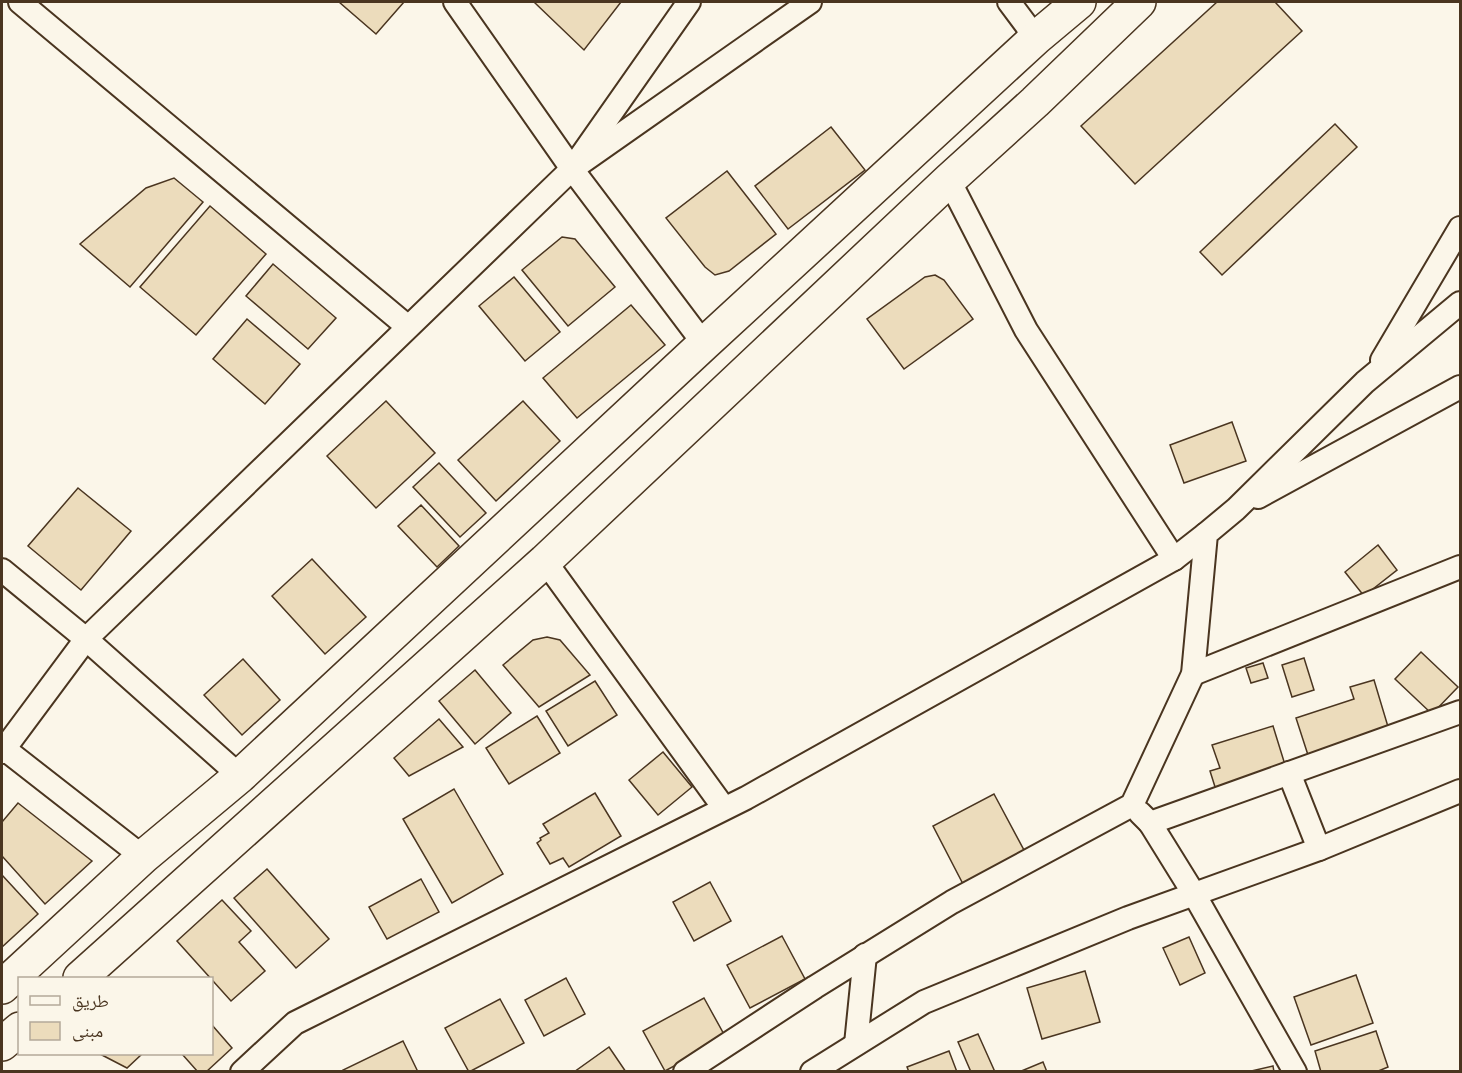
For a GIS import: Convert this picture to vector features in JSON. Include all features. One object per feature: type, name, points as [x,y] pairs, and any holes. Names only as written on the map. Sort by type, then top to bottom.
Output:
[{"type":"main road","points":[[2,987],[143,857],[240,776],[1004,67],[1079,2]]},
{"type":"main road","points":[[81,977],[545,561],[1139,2]]},
{"type":"main road","points":[[1004,67],[1035,102]]},
{"type":"main road","points":[[2,1044],[18,1031]]},
{"type":"street","points":[[21,2],[408,327]]},
{"type":"street","points":[[455,2],[572,170],[704,344]]},
{"type":"street","points":[[572,170],[689,2]]},
{"type":"street","points":[[143,857],[2,749],[86,639],[572,170],[810,2]]},
{"type":"street","points":[[1009,2],[1036,38]]},
{"type":"street","points":[[949,180],[1026,330],[1174,559]]},
{"type":"street","points":[[1374,374],[1461,228]]},
{"type":"street","points":[[242,1071],[295,1023],[724,808],[1174,559],[1236,509],[1374,374],[1461,303]]},
{"type":"street","points":[[1236,509],[1461,387]]},
{"type":"street","points":[[685,1071],[951,902],[1132,805],[1193,674],[1206,534]]},
{"type":"street","points":[[545,561],[724,808]]},
{"type":"street","points":[[1193,674],[1461,567]]},
{"type":"street","points":[[2,570],[86,639],[240,776]]},
{"type":"street","points":[[1150,823],[1461,712]]},
{"type":"street","points":[[1289,773],[1319,849]]},
{"type":"street","points":[[812,1071],[924,1002],[1128,918],[1319,849],[1461,791]]},
{"type":"street","points":[[1132,805],[1150,823],[1194,894],[1295,1071]]},
{"type":"street","points":[[856,1044],[865,956]]},
{"type":"building","points":[[339,2],[404,2],[376,34]]},
{"type":"building","points":[[534,2],[621,2],[584,50]]},
{"type":"building","points":[[1217,2],[1275,2],[1302,31],[1135,184],[1081,126]]},
{"type":"building","points":[[1335,124],[1357,147],[1222,275],[1200,252]]},
{"type":"building","points":[[831,127],[865,170],[788,229],[755,186]]},
{"type":"building","points":[[727,171],[776,234],[729,271],[715,275],[705,267],[666,218]]},
{"type":"building","points":[[174,178],[203,202],[130,287],[80,244],[146,188]]},
{"type":"building","points":[[210,206],[266,254],[196,335],[140,287]]},
{"type":"building","points":[[562,237],[575,239],[615,287],[568,326],[522,270]]},
{"type":"building","points":[[273,264],[336,318],[308,349],[246,296]]},
{"type":"building","points":[[935,275],[944,280],[973,319],[904,369],[867,319],[925,277]]},
{"type":"building","points":[[514,277],[560,332],[525,361],[479,306]]},
{"type":"building","points":[[631,305],[665,345],[577,418],[543,378]]},
{"type":"building","points":[[247,319],[300,364],[265,404],[213,359]]},
{"type":"building","points":[[386,401],[435,453],[376,508],[327,456]]},
{"type":"building","points":[[523,401],[560,441],[496,501],[458,460]]},
{"type":"building","points":[[1232,422],[1246,461],[1184,483],[1170,445]]},
{"type":"building","points":[[439,463],[486,513],[460,537],[413,487]]},
{"type":"building","points":[[78,488],[131,531],[81,590],[28,546]]},
{"type":"building","points":[[421,505],[459,546],[437,567],[398,526]]},
{"type":"building","points":[[1378,545],[1397,570],[1364,596],[1345,572]]},
{"type":"building","points":[[312,559],[366,617],[325,654],[272,596]]},
{"type":"building","points":[[547,637],[560,640],[590,675],[539,707],[503,665],[533,640]]},
{"type":"building","points":[[1421,652],[1458,687],[1432,714],[1395,679]]},
{"type":"building","points":[[1304,658],[1314,690],[1292,697],[1282,665]]},
{"type":"building","points":[[243,659],[280,700],[242,735],[204,695]]},
{"type":"building","points":[[1263,663],[1268,678],[1251,683],[1246,668]]},
{"type":"building","points":[[475,670],[511,713],[475,744],[439,701]]},
{"type":"building","points":[[1374,680],[1389,730],[1308,755],[1296,718],[1354,699],[1350,687]]},
{"type":"building","points":[[595,681],[617,715],[568,746],[546,711]]},
{"type":"building","points":[[537,716],[560,753],[509,784],[486,748]]},
{"type":"building","points":[[439,719],[463,747],[409,776],[394,758]]},
{"type":"building","points":[[1273,726],[1286,768],[1216,790],[1210,771],[1220,768],[1212,745]]},
{"type":"building","points":[[663,752],[692,787],[658,815],[629,780]]},
{"type":"building","points":[[454,789],[503,874],[452,903],[403,819]]},
{"type":"building","points":[[595,793],[621,836],[569,867],[563,858],[550,864],[537,843],[541,840],[540,838],[549,833],[543,824]]},
{"type":"building","points":[[994,794],[1025,852],[963,884],[933,826]]},
{"type":"building","points":[[18,803],[92,861],[45,904],[2,856],[2,822]]},
{"type":"building","points":[[267,869],[329,939],[296,968],[234,898]]},
{"type":"building","points":[[2,875],[38,914],[2,947]]},
{"type":"building","points":[[421,879],[439,912],[387,939],[369,907]]},
{"type":"building","points":[[710,882],[731,921],[694,941],[673,902]]},
{"type":"building","points":[[222,900],[251,931],[239,942],[265,971],[231,1001],[213,981],[213,977],[209,977],[177,941]]},
{"type":"building","points":[[782,936],[805,979],[750,1008],[727,965]]},
{"type":"building","points":[[1189,937],[1205,973],[1180,985],[1163,948]]},
{"type":"building","points":[[1085,971],[1100,1022],[1042,1039],[1027,988]]},
{"type":"building","points":[[1356,975],[1373,1023],[1311,1045],[1294,997]]},
{"type":"building","points":[[566,978],[585,1014],[544,1036],[525,1000]]},
{"type":"building","points":[[704,998],[726,1038],[665,1071],[643,1031]]},
{"type":"building","points":[[500,999],[524,1043],[469,1072],[445,1028]]},
{"type":"building","points":[[213,1026],[232,1048],[206,1072],[198,1072],[183,1055],[213,1055]]},
{"type":"building","points":[[1376,1031],[1388,1067],[1376,1072],[1321,1072],[1315,1051]]},
{"type":"building","points":[[978,1034],[995,1072],[971,1072],[958,1042]]},
{"type":"building","points":[[403,1041],[418,1072],[344,1072],[343,1070]]},
{"type":"building","points":[[609,1047],[626,1072],[574,1072]]},
{"type":"building","points":[[949,1051],[957,1072],[909,1072],[907,1067]]},
{"type":"building","points":[[102,1055],[141,1055],[127,1068]]},
{"type":"building","points":[[1043,1062],[1047,1072],[1019,1072]]},
{"type":"building","points":[[1273,1066],[1274,1072],[1247,1072]]}]
